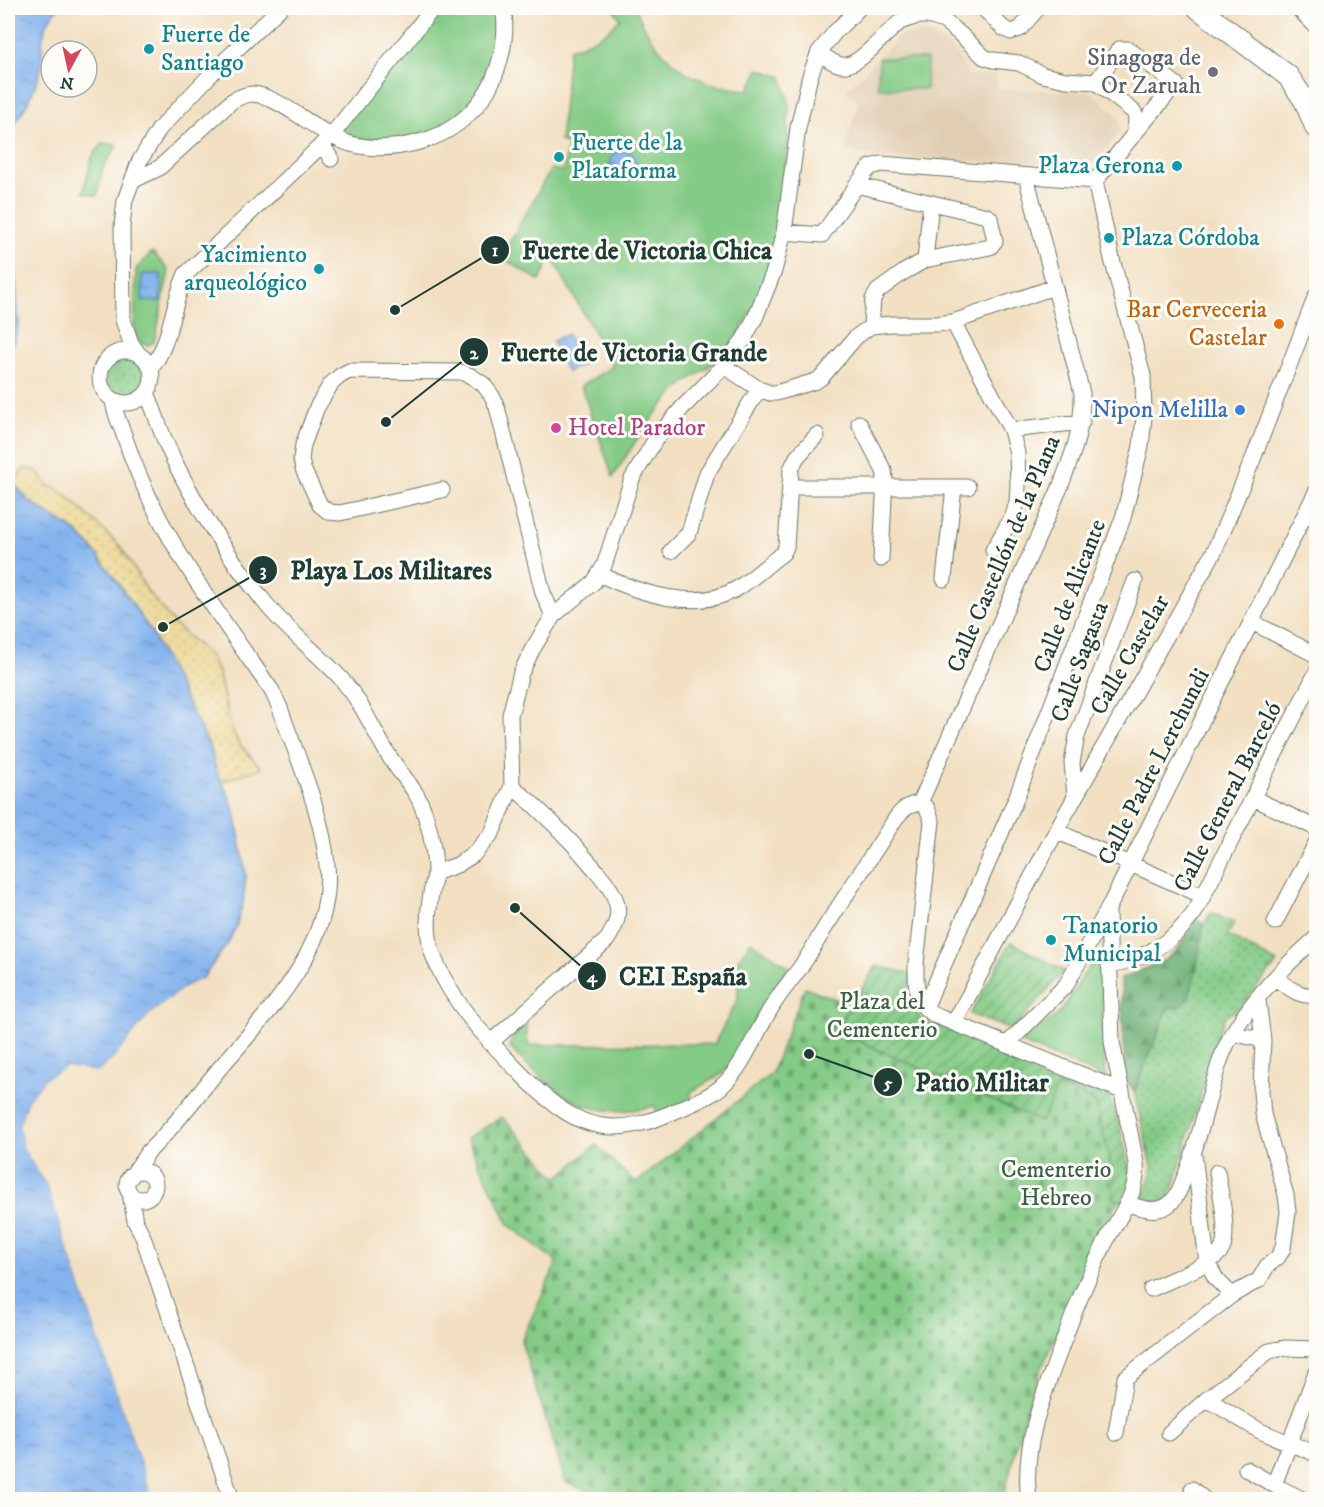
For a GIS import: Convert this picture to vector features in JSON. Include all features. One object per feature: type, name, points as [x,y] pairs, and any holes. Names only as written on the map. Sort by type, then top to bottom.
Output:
[{"type":"main road","points":[[1198,8],[1288,76],[1305,101],[1317,128]]},
{"type":"main road","points":[[1302,8],[1317,22]]},
{"type":"street","points":[[138,354],[126,332],[123,307],[122,226],[125,200],[139,162],[160,128],[216,69],[280,8]]},
{"type":"street","points":[[151,368],[161,355],[176,299],[186,274],[327,140],[433,8]]},
{"type":"street","points":[[132,181],[159,168],[232,101],[246,94],[255,94],[274,101],[327,140],[362,146],[396,148],[427,140],[443,133],[467,117],[484,97],[496,71],[503,40],[503,8]]},
{"type":"street","points":[[435,873],[457,865],[473,855],[492,833],[512,786],[510,724],[514,694],[532,650],[553,616],[594,582],[599,574],[609,556],[624,497],[642,459],[682,408],[724,366],[744,339],[760,307],[774,271],[784,232],[801,110],[808,83],[819,52],[859,8]]},
{"type":"street","points":[[983,8],[1003,28],[1011,32],[1020,29],[1038,8]]},
{"type":"street","points":[[819,52],[831,62],[840,65],[856,63],[900,22],[909,18],[928,16],[951,26],[984,57],[1019,63],[1044,75],[1066,80],[1096,82],[1134,112],[1135,132]]},
{"type":"street","points":[[784,232],[822,235],[856,185],[871,167],[881,164],[1095,181],[1176,84],[1124,48],[1119,49],[1096,82]]},
{"type":"street","points":[[327,140],[331,159]]},
{"type":"street","name":"Calle Castellón de la Plana","points":[[920,803],[1059,490],[1078,442],[1082,422],[1082,393],[1026,176]]},
{"type":"street","name":"Calle de Alicante","points":[[925,1008],[1016,801],[1123,518],[1141,446],[1144,417],[1143,376],[1112,259],[1095,181]]},
{"type":"street","points":[[856,185],[987,216],[990,218],[994,244],[990,247],[925,260],[904,272],[878,291],[873,299],[871,326]]},
{"type":"street","points":[[925,260],[931,203]]},
{"type":"street","points":[[724,366],[759,389],[776,393],[816,381],[822,377],[856,337],[871,326],[936,324],[952,321],[1054,287]]},
{"type":"street","name":"Calle Castelar","points":[[954,1023],[1075,796],[1214,552],[1317,296]]},
{"type":"street","points":[[123,307],[119,330],[110,356],[100,369],[99,379],[102,388],[113,400],[114,411],[143,485],[185,565],[276,699],[316,812],[327,865],[323,915],[302,965],[275,1003],[138,1165],[130,1186],[131,1207],[135,1221],[142,1234],[232,1500]]},
{"type":"street","points":[[952,321],[1011,430],[1017,453],[1017,502],[1013,516],[993,550]]},
{"type":"street","points":[[110,356],[123,351],[138,354],[144,357],[151,368],[151,385],[137,399],[123,430]]},
{"type":"street","points":[[442,490],[340,513],[329,512],[320,505],[303,470],[301,459],[303,445],[317,407],[331,384],[349,371],[452,371],[471,376],[483,384],[497,407],[543,593],[553,616]]},
{"type":"street","points":[[671,552],[689,533],[707,473],[759,389]]},
{"type":"street","points":[[113,400],[137,399]]},
{"type":"street","points":[[137,399],[159,425],[198,505],[249,581],[267,606],[351,690],[367,714],[388,755],[422,806],[429,829],[435,873],[429,901],[428,932],[433,957],[459,1004],[474,1024],[490,1043],[559,1108],[572,1117],[594,1124],[620,1127],[656,1120],[717,1090],[738,1066],[772,1006],[797,972],[896,818],[910,804],[920,803],[927,808],[932,821],[916,963],[918,998],[925,1008],[934,1015],[1122,1091]]},
{"type":"street","points":[[1011,430],[1082,422]]},
{"type":"street","points":[[859,423],[884,471],[886,488],[881,559]]},
{"type":"street","points":[[599,574],[626,587],[649,594],[693,600],[728,593],[739,587],[783,553],[788,538],[793,462],[817,435]]},
{"type":"street","points":[[790,487],[961,487],[944,579]]},
{"type":"street","name":"Calle Padre Lerchundi","points":[[1006,1045],[1066,985],[1108,909],[1317,492]]},
{"type":"street","name":"Calle Sagasta","points":[[1075,796],[1072,763],[1077,736],[1135,581]]},
{"type":"street","points":[[1252,622],[1317,655]]},
{"type":"street","name":"Calle General Barceló","points":[[1109,965],[1143,956],[1172,938],[1190,919],[1317,674]]},
{"type":"street","points":[[490,1043],[607,940],[616,924],[617,914],[617,904],[612,891],[599,874],[566,834],[512,786]]},
{"type":"street","points":[[1253,798],[1317,828]]},
{"type":"street","points":[[1056,831],[1203,897]]},
{"type":"street","points":[[1275,922],[1317,843]]},
{"type":"street","points":[[1029,1500],[1026,1481],[1028,1453],[1047,1386],[1066,1332],[1103,1247],[1128,1204],[1136,1182],[1137,1172],[1112,1042],[1108,909]]},
{"type":"street","points":[[1128,1204],[1148,1210],[1163,1208],[1173,1201],[1194,1154],[1219,1064],[1232,1033],[1275,978],[1317,938]]},
{"type":"street","points":[[1275,978],[1298,993],[1311,996],[1317,994]]},
{"type":"street","points":[[1116,1433],[1124,1381],[1232,1295],[1259,1280],[1267,1266],[1278,1257],[1283,1248],[1288,1212],[1286,1195],[1263,1114],[1261,1085],[1263,1040],[1258,999]]},
{"type":"street","points":[[1232,1033],[1263,1040]]},
{"type":"street","points":[[151,1176],[159,1141]]},
{"type":"street","points":[[1194,1154],[1208,1262],[1216,1279],[1232,1295]]},
{"type":"street","points":[[130,1186],[140,1172],[151,1176],[155,1182],[154,1190],[145,1199],[142,1234]]},
{"type":"street","points":[[1151,1289],[1208,1262],[1220,1253],[1224,1240],[1217,1172]]},
{"type":"street","points":[[130,1186],[137,1198],[145,1199]]},
{"type":"street","points":[[1169,1433],[1207,1399],[1269,1351],[1277,1348],[1317,1348]]},
{"type":"street","points":[[1274,1485],[1316,1377]]},
{"type":"street","points":[[1207,1399],[1260,1431],[1317,1454]]},
{"type":"street","points":[[1246,1469],[1302,1499]]},
{"type":"street","points":[[1192,1489],[1205,1500]]},
{"type":"shaded area","points":[[916,32],[936,36],[952,48],[968,75],[997,75],[998,89],[1091,92],[1118,116],[1121,125],[1120,132],[1094,165],[881,158],[844,150],[859,101],[846,91],[900,36]]},
{"type":"green space","points":[[433,8],[503,8],[503,40],[474,110],[411,145],[331,136]]},
{"type":"green space","points":[[613,8],[635,8],[654,42],[666,56],[678,67],[710,83],[749,90],[759,69],[782,77],[788,96],[789,109],[780,214],[765,276],[754,305],[741,330],[721,357],[685,383],[664,404],[637,439],[613,477],[581,386],[613,366],[551,256],[540,281],[501,257],[551,169],[563,171],[568,145],[560,141],[569,49],[597,38],[609,30],[620,19]]},
{"type":"green space","points":[[879,58],[927,59],[926,89],[878,88]]},
{"type":"green space","points":[[103,143],[118,145],[103,167],[97,196],[83,192],[92,157]]},
{"type":"green space","points":[[152,252],[169,270],[156,335],[154,342],[149,345],[141,344],[134,333],[136,269]]},
{"type":"green space","points":[[125,358],[138,364],[144,377],[138,390],[125,396],[112,390],[106,377],[112,364]]},
{"type":"green space","points":[[1211,913],[1235,923],[1227,935],[1277,963],[1240,1007],[1225,1017],[1174,1187],[1165,1202],[1149,1202],[1144,1199],[1152,1166],[1134,1092],[1168,1008],[1179,1007],[1186,1001],[1191,990],[1204,924]]},
{"type":"green space","points":[[1196,920],[1204,924],[1192,988],[1185,1002],[1175,1008],[1168,1008],[1134,1092],[1125,1077],[1121,979],[1165,960],[1177,950]]},
{"type":"green space","points":[[751,941],[789,967],[765,1003],[731,1063],[721,1075],[690,1092],[692,1098],[659,1115],[654,1106],[609,1111],[574,1101],[543,1079],[510,1048],[513,1037],[526,1023],[528,1045],[714,1044],[738,999],[737,961]]},
{"type":"green space","points":[[1011,942],[1064,971],[1012,1030],[970,1014]]},
{"type":"green space","points":[[1092,962],[1101,967],[1105,1078],[1020,1042],[1060,1013]]},
{"type":"green space","name":"Plaza del Cementerio","points":[[876,966],[911,974],[909,998],[921,1019],[932,1024],[953,1028],[1064,1071],[1108,1094],[1119,1123],[1131,1174],[1128,1202],[1112,1199],[1115,1179],[1095,1101],[1058,1086],[1041,1122],[839,1032],[846,1014]]},
{"type":"green space","name":"Cementerio Hebreo","points":[[805,987],[858,1008],[846,1038],[853,1042],[858,1027],[1062,1075],[1099,1090],[1122,1192],[1089,1258],[1035,1384],[1003,1499],[614,1500],[566,1483],[521,1341],[557,1262],[509,1225],[467,1138],[502,1117],[557,1178],[596,1145],[636,1183],[771,1074]]},
{"type":"sand","points":[[24,469],[36,470],[48,486],[55,488],[73,501],[121,547],[148,592],[174,624],[209,655],[218,672],[231,727],[239,744],[261,768],[221,782],[210,747],[114,577],[77,532],[30,502],[10,480],[14,480]]},
{"type":"water","points":[[8,8],[59,8],[49,20],[42,39],[39,39],[39,74],[34,88],[8,133]]},
{"type":"water","points":[[623,150],[632,154],[636,163],[632,172],[623,176],[614,172],[610,163],[614,154]]},
{"type":"water","points":[[8,225],[11,231],[19,323],[10,357],[10,480],[30,502],[77,532],[92,548],[150,630],[210,747],[217,773],[235,812],[246,875],[243,903],[236,927],[228,943],[202,979],[186,986],[149,1015],[113,1059],[98,1072],[67,1067],[46,1078],[28,1099],[19,1126],[24,1150],[46,1184],[153,1499],[8,1499]]},
{"type":"water","points":[[142,274],[161,274],[161,301],[142,301]]},
{"type":"water","points":[[567,334],[583,364],[567,372],[552,341]]},
{"type":"pier","points":[[202,979],[203,982],[188,989],[152,1017],[115,1061],[99,1075],[68,1070],[48,1080],[31,1101],[22,1127],[27,1149],[49,1183],[156,1499],[153,1499],[46,1184],[24,1150],[19,1126],[28,1099],[46,1078],[67,1067],[98,1072],[113,1059],[149,1015],[186,986]]},
{"type":"place","name":"Fuerte de Santiago","points":[[149,49]]},
{"type":"place","name":"Sinagoga de Or Zaruah","points":[[1213,72]]},
{"type":"place","name":"Fuerte de la Plataforma","points":[[559,157]]},
{"type":"place","name":"Plaza Gerona","points":[[1177,166]]},
{"type":"place","name":"Plaza Córdoba","points":[[1109,238]]},
{"type":"place","name":"Yacimiento arqueológico","points":[[319,269]]},
{"type":"place","name":"Fuerte de Victoria Chica","points":[[395,310]]},
{"type":"place","name":"Bar Cerveceria Castelar","points":[[1279,324]]},
{"type":"place","name":"Nipon Melilla","points":[[1240,410]]},
{"type":"place","name":"Fuerte de Victoria Grande","points":[[386,422]]},
{"type":"place","name":"Hotel Parador","points":[[556,428]]},
{"type":"place","name":"Playa Los Militares","points":[[163,627]]},
{"type":"place","name":"CEI España","points":[[515,908]]},
{"type":"place","name":"Tanatorio Municipal","points":[[1051,940]]},
{"type":"place","name":"Patio Militar","points":[[809,1054]]}]
